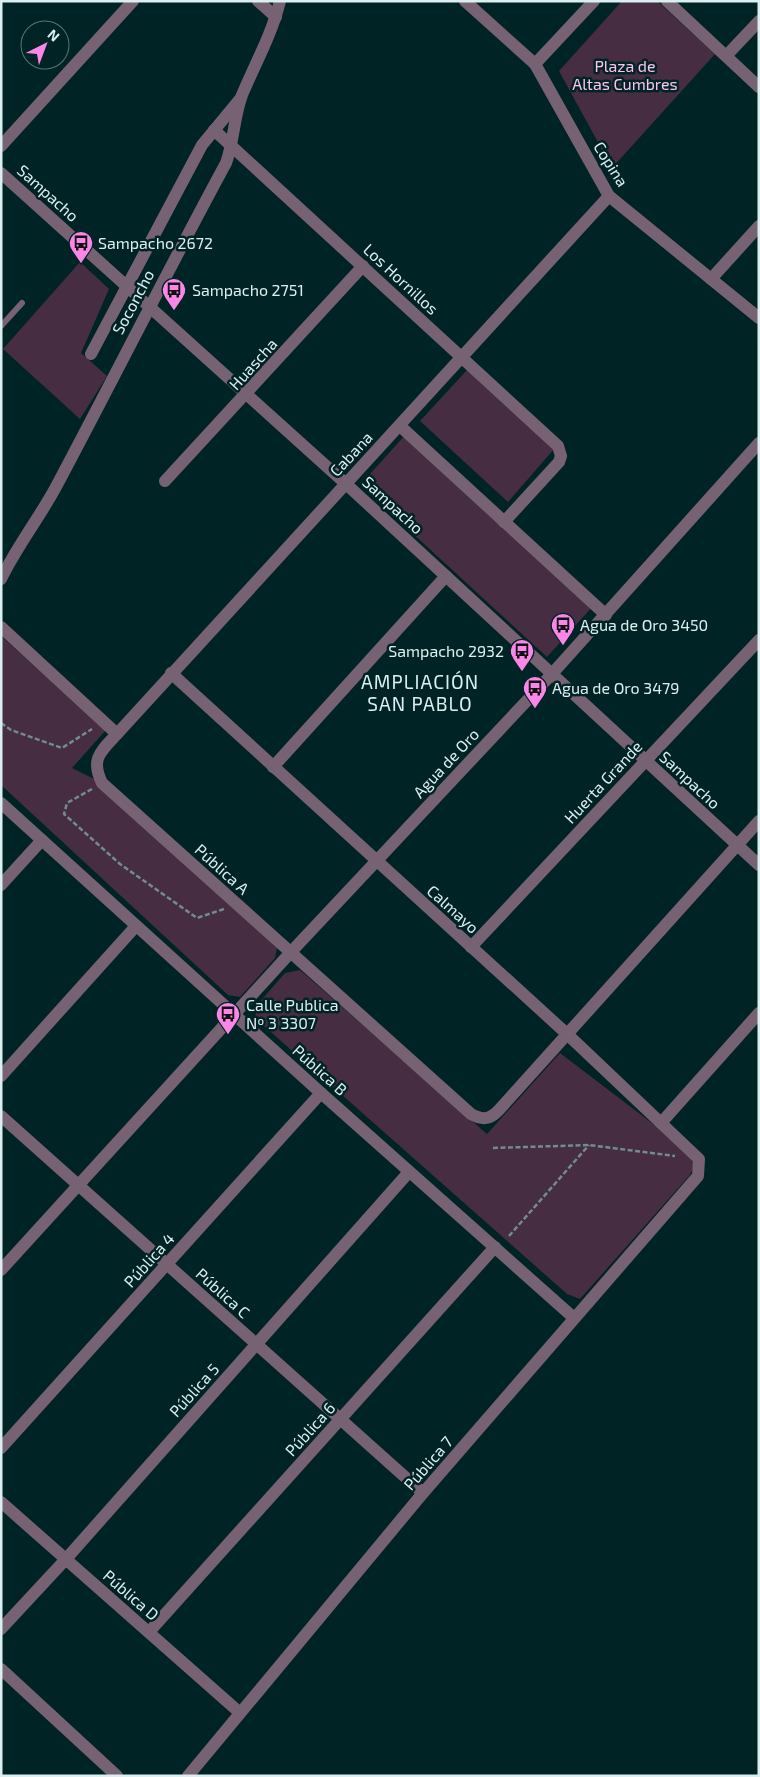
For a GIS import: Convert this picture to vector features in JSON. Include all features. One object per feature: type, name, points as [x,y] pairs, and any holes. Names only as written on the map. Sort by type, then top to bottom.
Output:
[{"type":"street","points":[[1,146],[133,1]]},
{"type":"street","points":[[258,1],[276,17]]},
{"type":"street","name":"Soconcho","points":[[1,580],[12,556],[57,485],[149,306],[226,163],[232,147],[242,97],[276,17],[280,1]]},
{"type":"street","name":"Copina","points":[[464,1],[535,64],[609,196],[759,318]]},
{"type":"street","points":[[535,64],[594,1]]},
{"type":"street","points":[[666,1],[759,87]]},
{"type":"street","points":[[726,56],[759,20]]},
{"type":"street","points":[[91,354],[202,145],[242,97]]},
{"type":"street","name":"Los Hornillos","points":[[214,130],[558,446],[561,456],[560,462],[504,522]]},
{"type":"street","name":"Sampacho","points":[[1,173],[346,483],[551,675],[759,865]]},
{"type":"street","name":"Cabana","points":[[117,734],[609,196]]},
{"type":"street","points":[[711,279],[759,226]]},
{"type":"street","name":"Huascha","points":[[165,481],[363,266]]},
{"type":"street","points":[[400,426],[606,615]]},
{"type":"street","name":"Agua de Oro","points":[[79,1187],[291,952],[606,615],[759,443]]},
{"type":"street","points":[[272,767],[446,576]]},
{"type":"street","points":[[1,626],[117,734],[99,754],[96,772],[102,783]]},
{"type":"street","name":"Huerta Grande","points":[[471,947],[759,640]]},
{"type":"street","name":"Calmayo","points":[[172,673],[375,862],[471,947],[699,1158]]},
{"type":"street","name":"Pública A","points":[[102,783],[471,1114],[484,1119],[491,1118],[566,1034]]},
{"type":"street","name":"Pública B","points":[[1,803],[321,1093],[574,1318]]},
{"type":"street","points":[[566,1034],[759,821]]},
{"type":"street","points":[[1,885],[42,840]]},
{"type":"street","points":[[1,1076],[136,926]]},
{"type":"street","points":[[661,1123],[759,1013]]},
{"type":"street","name":"Pública 4","points":[[1,1448],[321,1093]]},
{"type":"street","name":"Pública C","points":[[1,1116],[423,1493]]},
{"type":"street","name":"Pública 7","points":[[188,1776],[239,1712],[423,1493],[698,1176],[699,1158]]},
{"type":"street","name":"Pública 5","points":[[1,1629],[66,1559],[409,1172]]},
{"type":"street","points":[[1,1270],[79,1187]]},
{"type":"street","name":"Pública 6","points":[[149,1632],[495,1247]]},
{"type":"street","name":"Pública D","points":[[1,1502],[239,1712]]},
{"type":"street","points":[[1,1669],[117,1776]]},
{"type":"lane","points":[[1,326],[22,303]]},
{"type":"path","points":[[1,723],[11,730],[62,748],[104,722]]},
{"type":"path","points":[[102,783],[67,803],[64,814],[120,864],[197,918],[239,905]]},
{"type":"path","points":[[493,1148],[589,1145],[699,1158]]},
{"type":"path","points":[[509,1236],[589,1145]]},
{"type":"green space","name":"Plaza de Altas Cumbres","points":[[622,1],[657,1],[715,54],[612,168],[559,71]]},
{"type":"green space","points":[[80,262],[109,289],[81,353],[107,376],[80,419],[3,349]]},
{"type":"green space","points":[[468,369],[554,449],[508,502],[420,421]]},
{"type":"green space","points":[[407,433],[594,605],[547,657],[360,485]]},
{"type":"green space","points":[[1,636],[106,730],[72,768],[102,783],[277,948],[275,958],[240,997],[228,995],[1,785]]},
{"type":"green space","points":[[300,970],[487,1134],[560,1053],[699,1159],[689,1176],[580,1299],[567,1294],[255,1018],[257,1005],[285,973]]},
{"type":"place","name":"Sampacho 2672","points":[[81,264]]},
{"type":"place","name":"Sampacho 2751","points":[[174,311]]},
{"type":"place","name":"Agua de Oro 3450","points":[[563,646]]},
{"type":"place","name":"Sampacho 2932","points":[[522,672]]},
{"type":"place","name":"Agua de Oro 3479","points":[[535,709]]},
{"type":"place","name":"Calle Publica Nº 3 3307","points":[[228,1035]]},
{"type":"district","name":"AMPLIACIÓN SAN PABLO","points":[[420,693]]}]
